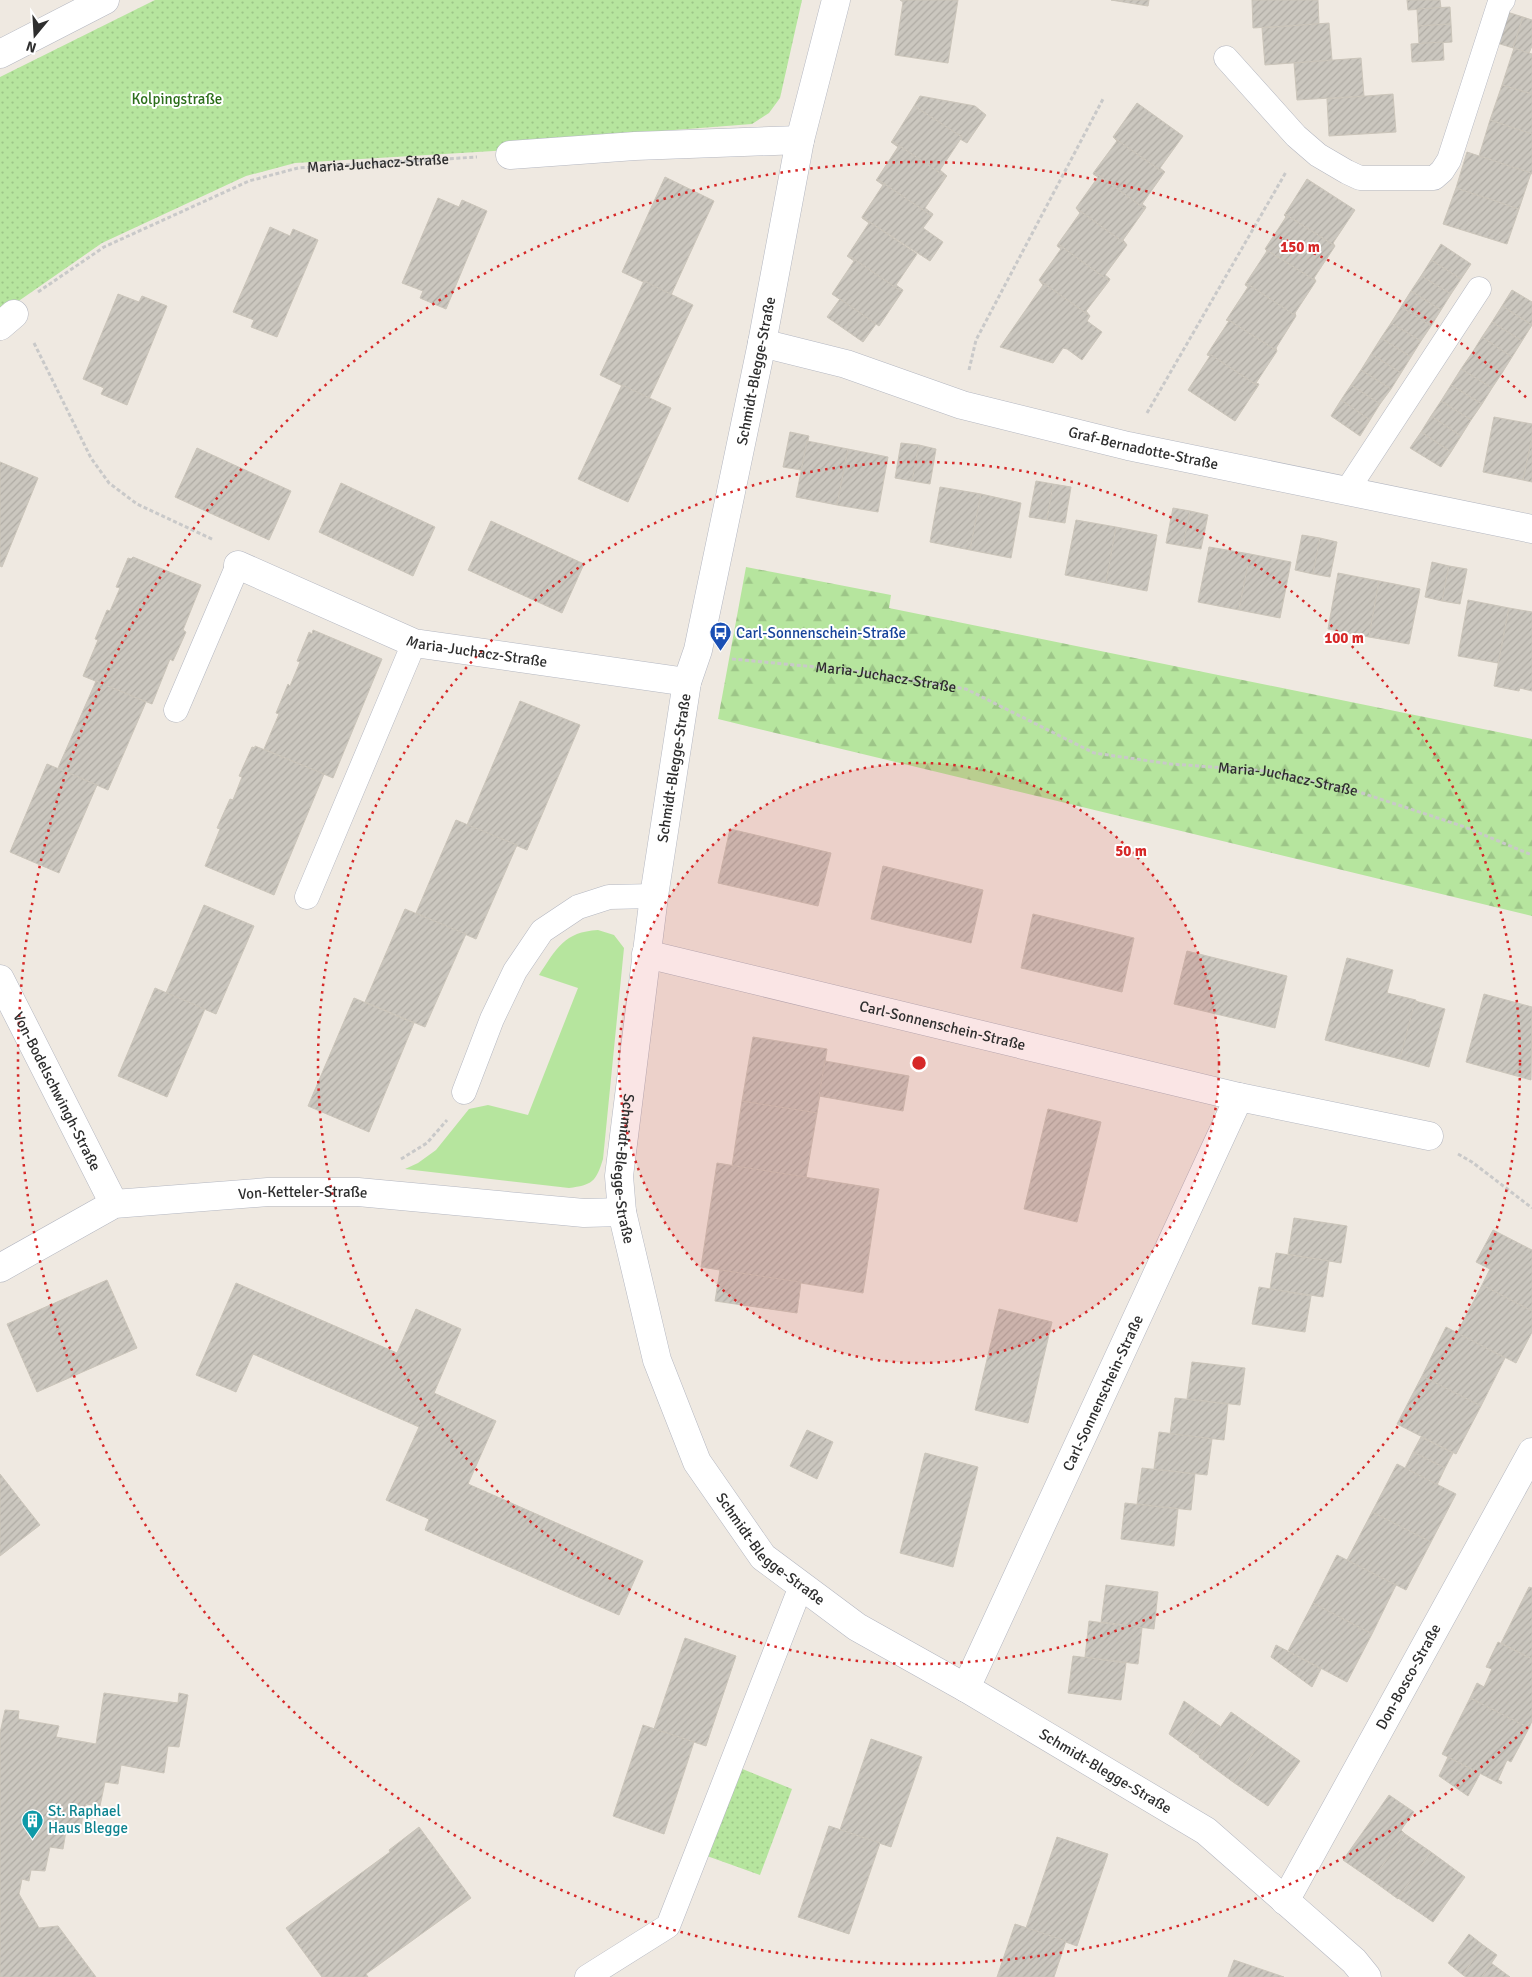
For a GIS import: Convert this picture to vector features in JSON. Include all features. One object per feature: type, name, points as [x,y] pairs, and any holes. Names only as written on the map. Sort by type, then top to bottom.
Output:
[{"type":"street","points":[[0,54],[105,0]]},
{"type":"street","name":"Schmidt-Blegge-Straße","points":[[836,0],[800,140],[762,343],[698,650],[687,682],[646,954],[619,1176],[622,1212],[657,1360],[697,1462],[763,1557],[857,1627],[966,1688],[1206,1832],[1354,1961],[1367,1977]]},
{"type":"street","points":[[510,155],[635,146],[800,140]]},
{"type":"street","name":"Graf-Bernadotte-Straße","points":[[762,343],[846,364],[962,405],[1128,446],[1532,530]]},
{"type":"street","name":"Maria-Juchacz-Straße","points":[[238,565],[414,643],[687,682]]},
{"type":"street","name":"Carl-Sonnenschein-Straße","points":[[646,954],[1239,1097],[1429,1136]]},
{"type":"street","name":"Von-Bodelschwingh-Straße","points":[[0,979],[114,1204]]},
{"type":"street","name":"Carl-Sonnenschein-Straße","points":[[966,1688],[1239,1097]]},
{"type":"street","name":"Von-Ketteler-Straße","points":[[0,1268],[114,1204],[268,1192],[358,1192],[584,1213],[622,1212]]},
{"type":"street","name":"Don-Bosco-Straße","points":[[1285,1901],[1532,1452]]},
{"type":"lane","points":[[1226,58],[1296,136],[1318,155],[1347,172],[1360,178],[1434,178],[1442,171],[1449,160],[1499,5],[1503,0]]},
{"type":"lane","points":[[1346,492],[1478,289]]},
{"type":"lane","points":[[176,710],[238,565]]},
{"type":"lane","points":[[307,897],[414,643]]},
{"type":"lane","points":[[464,1092],[492,1019],[515,971],[542,931],[578,908],[609,897],[654,896]]},
{"type":"lane","points":[[587,1977],[668,1926],[801,1586]]},
{"type":"path","points":[[962,405],[976,340],[1103,99]]},
{"type":"path","name":"Maria-Juchacz-Straße","points":[[7,320],[19,305],[104,248],[248,181],[298,168],[510,155]]},
{"type":"path","points":[[1128,446],[1287,170]]},
{"type":"path","points":[[7,320],[26,328],[92,458],[109,482],[137,504],[216,541],[238,565]]},
{"type":"path","name":"Maria-Juchacz-Straße","points":[[687,682],[720,658],[848,670],[966,689],[1094,753],[1171,764],[1266,771],[1356,791],[1465,827],[1532,855]]},
{"type":"path","points":[[358,1192],[367,1173],[402,1159],[427,1143],[446,1122],[464,1092]]},
{"type":"path","points":[[1429,1136],[1472,1162],[1532,1208]]},
{"type":"green space","name":"Kolpingstraße","points":[[155,0],[802,0],[780,98],[769,113],[752,124],[635,133],[511,150],[295,163],[246,176],[102,243],[0,314],[0,77]]},
{"type":"green space","points":[[746,567],[891,595],[889,608],[1532,739],[1532,916],[718,719]]},
{"type":"green space","points":[[598,930],[614,935],[624,948],[603,1159],[598,1173],[592,1181],[588,1184],[569,1188],[405,1169],[418,1163],[436,1150],[469,1109],[488,1105],[528,1115],[578,988],[539,975],[557,949],[569,938],[586,931]]},
{"type":"green space","points":[[740,1768],[792,1789],[760,1875],[707,1856]]},
{"type":"building","points":[[900,0],[958,0],[948,63],[895,55],[903,2]]},
{"type":"building","points":[[1111,0],[1149,0],[1148,6]]},
{"type":"building","points":[[1252,0],[1318,0],[1319,24],[1253,28]]},
{"type":"building","points":[[1407,0],[1440,0],[1441,8],[1408,10]]},
{"type":"building","points":[[1450,7],[1451,24],[1418,26],[1417,9]]},
{"type":"building","points":[[1507,12],[1523,17],[1513,48],[1497,43]]},
{"type":"building","points":[[1523,17],[1532,20],[1532,46],[1529,53],[1513,48]]},
{"type":"building","points":[[1329,23],[1332,60],[1265,65],[1262,28]]},
{"type":"building","points":[[1451,24],[1452,42],[1419,44],[1418,26]]},
{"type":"building","points":[[1443,42],[1444,60],[1412,62],[1411,44]]},
{"type":"building","points":[[1514,48],[1532,54],[1532,94],[1502,85]]},
{"type":"building","points":[[1361,58],[1364,96],[1297,100],[1294,63]]},
{"type":"building","points":[[1502,85],[1532,94],[1532,134],[1490,120]]},
{"type":"building","points":[[1393,94],[1396,132],[1329,136],[1327,99]]},
{"type":"building","points":[[920,96],[975,106],[986,115],[967,143],[960,139],[962,137],[914,106]]},
{"type":"building","points":[[1137,103],[1183,136],[1160,168],[1164,173],[1113,137]]},
{"type":"building","points":[[914,106],[962,137],[940,170],[946,177],[892,141]]},
{"type":"building","points":[[1490,120],[1532,134],[1532,174],[1479,156]]},
{"type":"building","points":[[1113,137],[1164,173],[1142,204],[1146,207],[1145,209],[1094,172],[1117,141]]},
{"type":"building","points":[[892,141],[946,177],[925,208],[933,214],[932,216],[877,179],[898,147]]},
{"type":"building","points":[[1467,152],[1531,173],[1519,209],[1456,188]]},
{"type":"building","points":[[1094,172],[1145,209],[1123,240],[1127,245],[1076,208],[1098,177],[1093,174]]},
{"type":"building","points":[[665,177],[714,201],[671,295],[622,272]]},
{"type":"building","points":[[877,179],[932,216],[923,228],[943,242],[930,261],[862,217],[883,185]]},
{"type":"building","points":[[1307,179],[1355,210],[1333,243],[1335,246],[1285,214]]},
{"type":"building","points":[[1456,188],[1519,209],[1507,244],[1443,224]]},
{"type":"building","points":[[438,198],[459,207],[462,200],[487,211],[446,309],[420,298],[423,291],[402,283]]},
{"type":"building","points":[[1076,208],[1127,245],[1105,275],[1110,279],[1109,281],[1058,244],[1080,213]]},
{"type":"building","points":[[1285,214],[1335,246],[1314,278],[1316,281],[1265,249],[1286,217]]},
{"type":"building","points":[[862,217],[917,254],[896,285],[903,290],[902,292],[848,255],[869,223]]},
{"type":"building","points":[[270,227],[290,236],[293,229],[318,240],[277,337],[251,327],[254,320],[233,312]]},
{"type":"building","points":[[1058,244],[1109,281],[1086,311],[1090,316],[1039,280],[1061,249],[1057,246]]},
{"type":"building","points":[[1441,244],[1471,264],[1461,279],[1431,260]]},
{"type":"building","points":[[1265,249],[1316,281],[1295,313],[1296,316],[1246,283],[1267,251]]},
{"type":"building","points":[[848,255],[902,292],[879,326],[832,294],[854,261]]},
{"type":"building","points":[[1431,260],[1461,279],[1451,294],[1421,276]]},
{"type":"building","points":[[1421,276],[1451,294],[1441,310],[1411,291]]},
{"type":"building","points":[[1039,280],[1090,316],[1087,321],[1102,332],[1082,360],[1063,348],[1053,363],[1000,347],[1043,285]]},
{"type":"building","points":[[644,281],[693,305],[649,399],[600,375]]},
{"type":"building","points":[[1246,283],[1296,316],[1276,348],[1277,351],[1227,319],[1248,287],[1245,285]]},
{"type":"building","points":[[1512,290],[1532,302],[1532,325],[1502,306]]},
{"type":"building","points":[[1411,291],[1441,310],[1431,326],[1401,307]]},
{"type":"building","points":[[118,294],[139,302],[142,296],[167,306],[127,405],[101,394],[104,388],[83,379]]},
{"type":"building","points":[[840,299],[876,324],[863,342],[827,317]]},
{"type":"building","points":[[1502,306],[1532,325],[1522,341],[1492,322]]},
{"type":"building","points":[[1401,307],[1431,326],[1421,341],[1391,323]]},
{"type":"building","points":[[1227,319],[1277,351],[1256,383],[1259,384],[1258,386],[1208,353],[1229,321]]},
{"type":"building","points":[[1492,322],[1522,341],[1512,357],[1482,337]]},
{"type":"building","points":[[1391,323],[1421,341],[1411,357],[1381,338]]},
{"type":"building","points":[[1482,337],[1512,357],[1502,373],[1472,353]]},
{"type":"building","points":[[1381,338],[1411,357],[1401,373],[1371,354]]},
{"type":"building","points":[[1208,353],[1258,386],[1235,421],[1188,390],[1210,356],[1207,355]]},
{"type":"building","points":[[1472,353],[1502,373],[1492,388],[1461,369]]},
{"type":"building","points":[[1371,354],[1401,373],[1391,389],[1361,370]]},
{"type":"building","points":[[1461,369],[1492,388],[1482,404],[1451,385]]},
{"type":"building","points":[[1361,370],[1391,389],[1380,404],[1351,385]]},
{"type":"building","points":[[622,385],[671,408],[628,502],[578,479]]},
{"type":"building","points":[[1351,385],[1380,404],[1370,420],[1341,400]]},
{"type":"building","points":[[1451,385],[1482,404],[1471,420],[1441,401]]},
{"type":"building","points":[[1341,400],[1370,420],[1360,436],[1331,416]]},
{"type":"building","points":[[1441,401],[1471,420],[1461,436],[1431,416]]},
{"type":"building","points":[[1431,416],[1461,436],[1451,452],[1421,432]]},
{"type":"building","points":[[1494,417],[1532,424],[1532,438],[1523,480],[1483,472]]},
{"type":"building","points":[[790,432],[809,436],[801,470],[783,467]]},
{"type":"building","points":[[1421,432],[1451,452],[1441,467],[1410,448]]},
{"type":"building","points":[[1532,438],[1532,482],[1523,480]]},
{"type":"building","points":[[807,441],[848,449],[837,505],[796,497]]},
{"type":"building","points":[[901,443],[919,445],[912,481],[895,478]]},
{"type":"building","points":[[919,445],[936,449],[930,484],[912,481]]},
{"type":"building","points":[[197,448],[291,491],[269,540],[175,497]]},
{"type":"building","points":[[848,449],[888,457],[878,512],[837,505]]},
{"type":"building","points":[[0,462],[38,478],[2,567],[0,566]]},
{"type":"building","points":[[1036,481],[1053,484],[1047,520],[1029,517]]},
{"type":"building","points":[[341,483],[435,527],[413,576],[319,532]]},
{"type":"building","points":[[1053,484],[1071,487],[1065,523],[1047,520]]},
{"type":"building","points":[[940,487],[981,494],[970,550],[930,542]]},
{"type":"building","points":[[981,494],[1021,503],[1011,558],[970,550]]},
{"type":"building","points":[[1173,508],[1190,511],[1183,546],[1166,543]]},
{"type":"building","points":[[1190,511],[1208,515],[1201,549],[1183,546]]},
{"type":"building","points":[[1076,520],[1116,527],[1106,583],[1065,575]]},
{"type":"building","points":[[491,521],[584,564],[562,613],[468,570]]},
{"type":"building","points":[[1116,527],[1157,535],[1147,591],[1106,583]]},
{"type":"building","points":[[1302,535],[1320,538],[1313,574],[1295,570]]},
{"type":"building","points":[[1320,538],[1337,542],[1330,577],[1313,574]]},
{"type":"building","points":[[1209,547],[1250,554],[1239,610],[1198,602]]},
{"type":"building","points":[[1250,554],[1291,562],[1280,618],[1239,610]]},
{"type":"building","points":[[133,557],[201,585],[183,630],[186,632],[173,661],[170,659],[152,704],[83,676],[98,640],[95,639],[107,610],[110,611],[120,588],[116,587],[128,558],[131,559]]},
{"type":"building","points":[[1432,562],[1449,566],[1442,601],[1425,597]]},
{"type":"building","points":[[1449,566],[1467,569],[1460,604],[1442,601]]},
{"type":"building","points":[[1338,573],[1379,581],[1369,637],[1328,629]]},
{"type":"building","points":[[1379,581],[1420,589],[1409,644],[1369,637]]},
{"type":"building","points":[[1468,600],[1509,608],[1498,663],[1458,656]]},
{"type":"building","points":[[1509,608],[1532,612],[1532,691],[1520,688],[1519,691],[1494,686]]},
{"type":"building","points":[[313,630],[382,659],[333,778],[264,749],[279,714],[276,713],[288,684],[290,686],[300,662],[297,661],[309,632],[312,634]]},
{"type":"building","points":[[96,681],[146,702],[108,790],[58,768]]},
{"type":"building","points":[[520,701],[580,725],[527,850],[467,825]]},
{"type":"building","points":[[255,746],[324,774],[274,895],[205,866],[220,829],[217,828],[230,799],[233,800],[242,777],[239,776],[252,747],[255,748]]},
{"type":"building","points":[[47,764],[97,785],[59,873],[10,852]]},
{"type":"building","points":[[456,820],[517,845],[476,939],[416,913]]},
{"type":"building","points":[[730,829],[831,853],[818,906],[718,883]]},
{"type":"building","points":[[883,866],[983,890],[971,943],[871,919]]},
{"type":"building","points":[[204,905],[254,926],[216,1014],[166,993]]},
{"type":"building","points":[[405,909],[466,934],[425,1027],[365,1002]]},
{"type":"building","points":[[1033,914],[1134,938],[1122,992],[1021,968]]},
{"type":"building","points":[[1187,951],[1287,976],[1275,1028],[1174,1004]]},
{"type":"building","points":[[1347,958],[1393,970],[1387,993],[1416,1000],[1400,1059],[1325,1040]]},
{"type":"building","points":[[155,988],[205,1009],[167,1097],[118,1076]]},
{"type":"building","points":[[1484,994],[1532,1007],[1531,1080],[1466,1062]]},
{"type":"building","points":[[354,998],[414,1023],[369,1132],[308,1106]]},
{"type":"building","points":[[1415,1001],[1445,1009],[1429,1067],[1400,1059]]},
{"type":"building","points":[[753,1037],[827,1049],[817,1113],[742,1101]]},
{"type":"building","points":[[825,1061],[909,1076],[903,1111],[819,1096]]},
{"type":"building","points":[[742,1101],[817,1113],[806,1178],[732,1166]]},
{"type":"building","points":[[1048,1109],[1101,1122],[1077,1222],[1024,1209]]},
{"type":"building","points":[[717,1163],[879,1189],[863,1293],[701,1267]]},
{"type":"building","points":[[1294,1218],[1347,1226],[1341,1263],[1288,1254]]},
{"type":"building","points":[[1493,1230],[1532,1250],[1532,1311],[1482,1285],[1490,1269],[1476,1262]]},
{"type":"building","points":[[1276,1253],[1329,1261],[1323,1297],[1270,1289]]},
{"type":"building","points":[[720,1270],[801,1282],[797,1313],[715,1301]]},
{"type":"building","points":[[107,1280],[137,1348],[37,1392],[7,1324]]},
{"type":"building","points":[[236,1283],[397,1353],[416,1309],[461,1329],[434,1393],[496,1421],[468,1484],[643,1561],[619,1615],[425,1530],[429,1519],[386,1500],[419,1427],[253,1354],[236,1392],[196,1375]]},
{"type":"building","points":[[1482,1285],[1532,1311],[1532,1332],[1516,1363],[1457,1333]]},
{"type":"building","points":[[1259,1287],[1311,1296],[1305,1332],[1252,1324]]},
{"type":"building","points":[[999,1309],[1052,1322],[1028,1423],[975,1410]]},
{"type":"building","points":[[1446,1327],[1505,1358],[1481,1406],[1422,1376]]},
{"type":"building","points":[[1192,1362],[1245,1368],[1240,1405],[1187,1399]]},
{"type":"building","points":[[1422,1376],[1481,1406],[1456,1454],[1397,1424]]},
{"type":"building","points":[[1175,1398],[1228,1404],[1224,1440],[1170,1434]]},
{"type":"building","points":[[807,1430],[833,1442],[817,1479],[790,1466]]},
{"type":"building","points":[[1159,1432],[1212,1439],[1207,1475],[1154,1469]]},
{"type":"building","points":[[1421,1437],[1453,1453],[1445,1468],[1413,1452]]},
{"type":"building","points":[[1413,1452],[1445,1468],[1437,1485],[1405,1468]]},
{"type":"building","points":[[925,1453],[978,1467],[953,1567],[900,1553]]},
{"type":"building","points":[[1397,1464],[1456,1494],[1431,1542],[1372,1512]]},
{"type":"building","points":[[1142,1468],[1195,1474],[1191,1510],[1137,1504]]},
{"type":"building","points":[[0,1474],[40,1525],[0,1556]]},
{"type":"building","points":[[1125,1503],[1178,1509],[1174,1546],[1121,1539]]},
{"type":"building","points":[[1372,1512],[1431,1542],[1406,1590],[1347,1560]]},
{"type":"building","points":[[1337,1555],[1396,1585],[1372,1634],[1313,1603]]},
{"type":"building","points":[[1106,1585],[1158,1592],[1154,1629],[1101,1622]]},
{"type":"building","points":[[1529,1587],[1532,1588],[1532,1659],[1501,1643]]},
{"type":"building","points":[[1313,1603],[1372,1634],[1347,1682],[1288,1651]]},
{"type":"building","points":[[1089,1621],[1142,1628],[1138,1664],[1085,1657]]},
{"type":"building","points":[[685,1638],[736,1656],[706,1746],[654,1729]]},
{"type":"building","points":[[1498,1642],[1532,1659],[1532,1721],[1529,1728],[1470,1698],[1477,1683],[1484,1687],[1492,1669],[1486,1667]]},
{"type":"building","points":[[1276,1645],[1321,1669],[1312,1687],[1271,1657]]},
{"type":"building","points":[[1073,1656],[1126,1663],[1121,1700],[1068,1693]]},
{"type":"building","name":"St. Raphael Haus Blegge","points":[[104,1693],[178,1703],[179,1693],[188,1695],[179,1747],[168,1746],[164,1773],[121,1765],[118,1784],[105,1782],[100,1806],[86,1804],[81,1827],[68,1825],[63,1849],[50,1847],[45,1871],[31,1870],[29,1881],[22,1879],[19,1894],[39,1928],[58,1926],[96,1977],[0,1977],[0,1733],[5,1710],[19,1711],[18,1719],[59,1726],[56,1737],[96,1744]]},
{"type":"building","points":[[1470,1698],[1529,1728],[1511,1762],[1507,1760],[1498,1780],[1502,1782],[1501,1784],[1442,1754]]},
{"type":"building","points":[[1184,1701],[1204,1715],[1184,1745],[1169,1734]]},
{"type":"building","points":[[1231,1712],[1265,1736],[1233,1782],[1199,1757]]},
{"type":"building","points":[[1204,1715],[1221,1727],[1200,1756],[1184,1745]]},
{"type":"building","points":[[643,1725],[694,1742],[664,1834],[613,1816]]},
{"type":"building","points":[[1265,1736],[1300,1761],[1268,1806],[1233,1782]]},
{"type":"building","points":[[871,1739],[922,1757],[891,1847],[840,1830]]},
{"type":"building","points":[[1448,1757],[1480,1774],[1468,1796],[1439,1776]]},
{"type":"building","points":[[1389,1795],[1414,1812],[1401,1830],[1405,1834],[1372,1880],[1343,1860]]},
{"type":"building","points":[[829,1826],[880,1843],[849,1934],[798,1917]]},
{"type":"building","points":[[419,1827],[471,1898],[366,1974],[368,1977],[322,1977],[286,1928],[390,1852],[389,1850]]},
{"type":"building","points":[[1405,1834],[1431,1852],[1398,1899],[1372,1880]]},
{"type":"building","points":[[1057,1837],[1108,1854],[1077,1946],[1026,1928]]},
{"type":"building","points":[[1431,1852],[1465,1877],[1433,1922],[1398,1898]]},
{"type":"building","points":[[1015,1924],[1066,1941],[1054,1977],[997,1977]]},
{"type":"building","points":[[1469,1934],[1483,1945],[1463,1975],[1448,1963]]},
{"type":"building","points":[[1483,1945],[1497,1955],[1482,1977],[1466,1977],[1463,1975]]},
{"type":"building","points":[[1234,1960],[1284,1977],[1228,1977]]},
{"type":"building","points":[[1491,1963],[1510,1977],[1482,1977]]},
{"type":"place","name":"Carl-Sonnenschein-Straße","points":[[720,652]]},
{"type":"place","name":"St. Raphael Haus Blegge","points":[[32,1839]]}]
